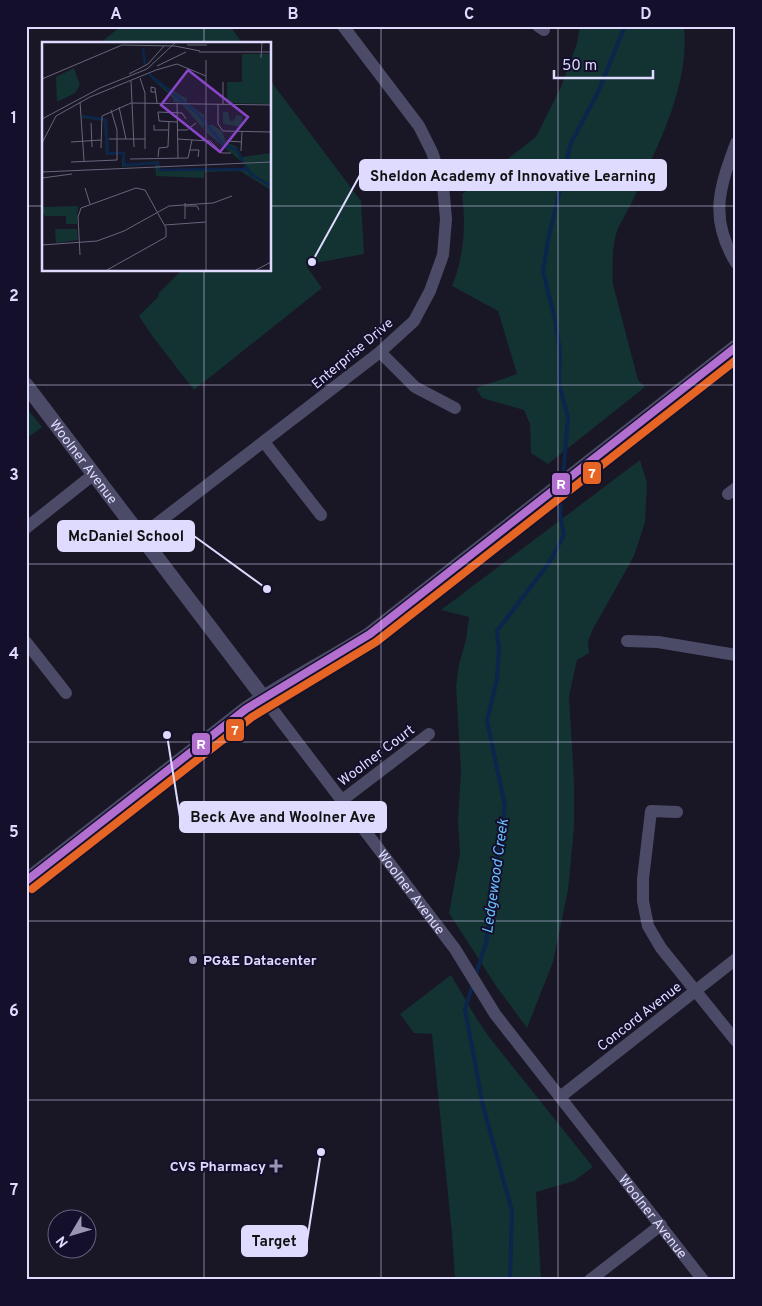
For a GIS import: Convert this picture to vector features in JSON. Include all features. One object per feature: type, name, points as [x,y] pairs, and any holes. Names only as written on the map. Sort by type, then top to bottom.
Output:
[{"type":"street","name":"Enterprise Drive","points":[[141,536],[380,352],[414,321],[430,291],[444,254],[446,219],[443,186],[432,152],[419,126],[344,26]]},
{"type":"street","points":[[736,143],[724,175],[719,199],[718,217],[731,256],[736,263]]},
{"type":"street","points":[[26,881],[263,697],[339,654],[370,634],[736,347]]},
{"type":"street","points":[[380,352],[415,387],[455,408]]},
{"type":"street","name":"Woolner Avenue","points":[[26,385],[455,949],[503,1024],[703,1280]]},
{"type":"street","points":[[264,442],[321,515]]},
{"type":"street","points":[[26,528],[94,474]]},
{"type":"street","points":[[627,641],[658,642],[736,655]]},
{"type":"street","points":[[26,642],[66,694]]},
{"type":"street","name":"Woolner Court","points":[[341,801],[429,734]]},
{"type":"street","points":[[677,812],[651,811],[642,879],[643,901],[648,926],[661,948],[736,1042]]},
{"type":"street","name":"Concord Avenue","points":[[560,1097],[736,959]]},
{"type":"street","points":[[590,1280],[660,1225]]},
{"type":"green space","points":[[121,26],[230,26],[242,42],[101,42]]},
{"type":"green space","points":[[580,26],[684,26],[685,49],[682,72],[670,116],[631,204],[620,223],[613,250],[613,284],[638,380],[645,387],[548,464],[531,453],[530,424],[524,410],[482,398],[476,388],[517,374],[498,311],[452,286],[459,264],[463,241],[462,194],[536,137],[561,87],[577,43]]},
{"type":"green space","points":[[271,81],[361,201],[364,254],[310,264],[307,267],[322,288],[194,390],[139,316],[159,296],[158,294],[181,271],[271,271]]},
{"type":"green space","points":[[26,407],[42,427],[26,439]]},
{"type":"green space","points":[[640,460],[647,483],[645,522],[634,556],[593,629],[588,641],[589,653],[577,660],[569,696],[574,782],[574,828],[568,890],[553,962],[527,1028],[496,986],[449,913],[460,853],[458,822],[461,772],[456,686],[469,617],[441,610]]},
{"type":"green space","points":[[451,975],[478,1021],[493,1042],[593,1167],[574,1181],[536,1192],[541,1280],[455,1280],[432,1034],[414,1033],[400,1014]]},
{"type":"waterway","name":"Ledgewood Creek","points":[[563,477],[568,417],[559,384],[560,351],[555,320],[543,271],[548,240],[571,143],[598,92],[625,26]]},
{"type":"waterway","name":"Ledgewood Creek","points":[[475,977],[486,943],[505,806],[487,721],[497,679],[499,649],[497,631],[549,563],[564,535],[560,514],[562,489]]},
{"type":"waterway","name":"Ledgewood Creek","points":[[473,984],[465,1009],[483,1106],[512,1211],[510,1280]]},
{"type":"transit line","name":"R","points":[[26,881],[246,709],[370,634],[736,347]]},
{"type":"transit line","name":"7","points":[[32,889],[252,717],[376,642],[736,360]]},
{"type":"place","name":"Sheldon Academy of Innovative Learning","points":[[312,262]]},
{"type":"place","name":"McDaniel School","points":[[267,589]]},
{"type":"place","name":"Beck Ave and Woolner Ave","points":[[167,735]]},
{"type":"place","name":"PG&E Datacenter","points":[[193,960]]},
{"type":"place","name":"Target","points":[[321,1152]]},
{"type":"place","name":"CVS Pharmacy","points":[[276,1166]]}]
